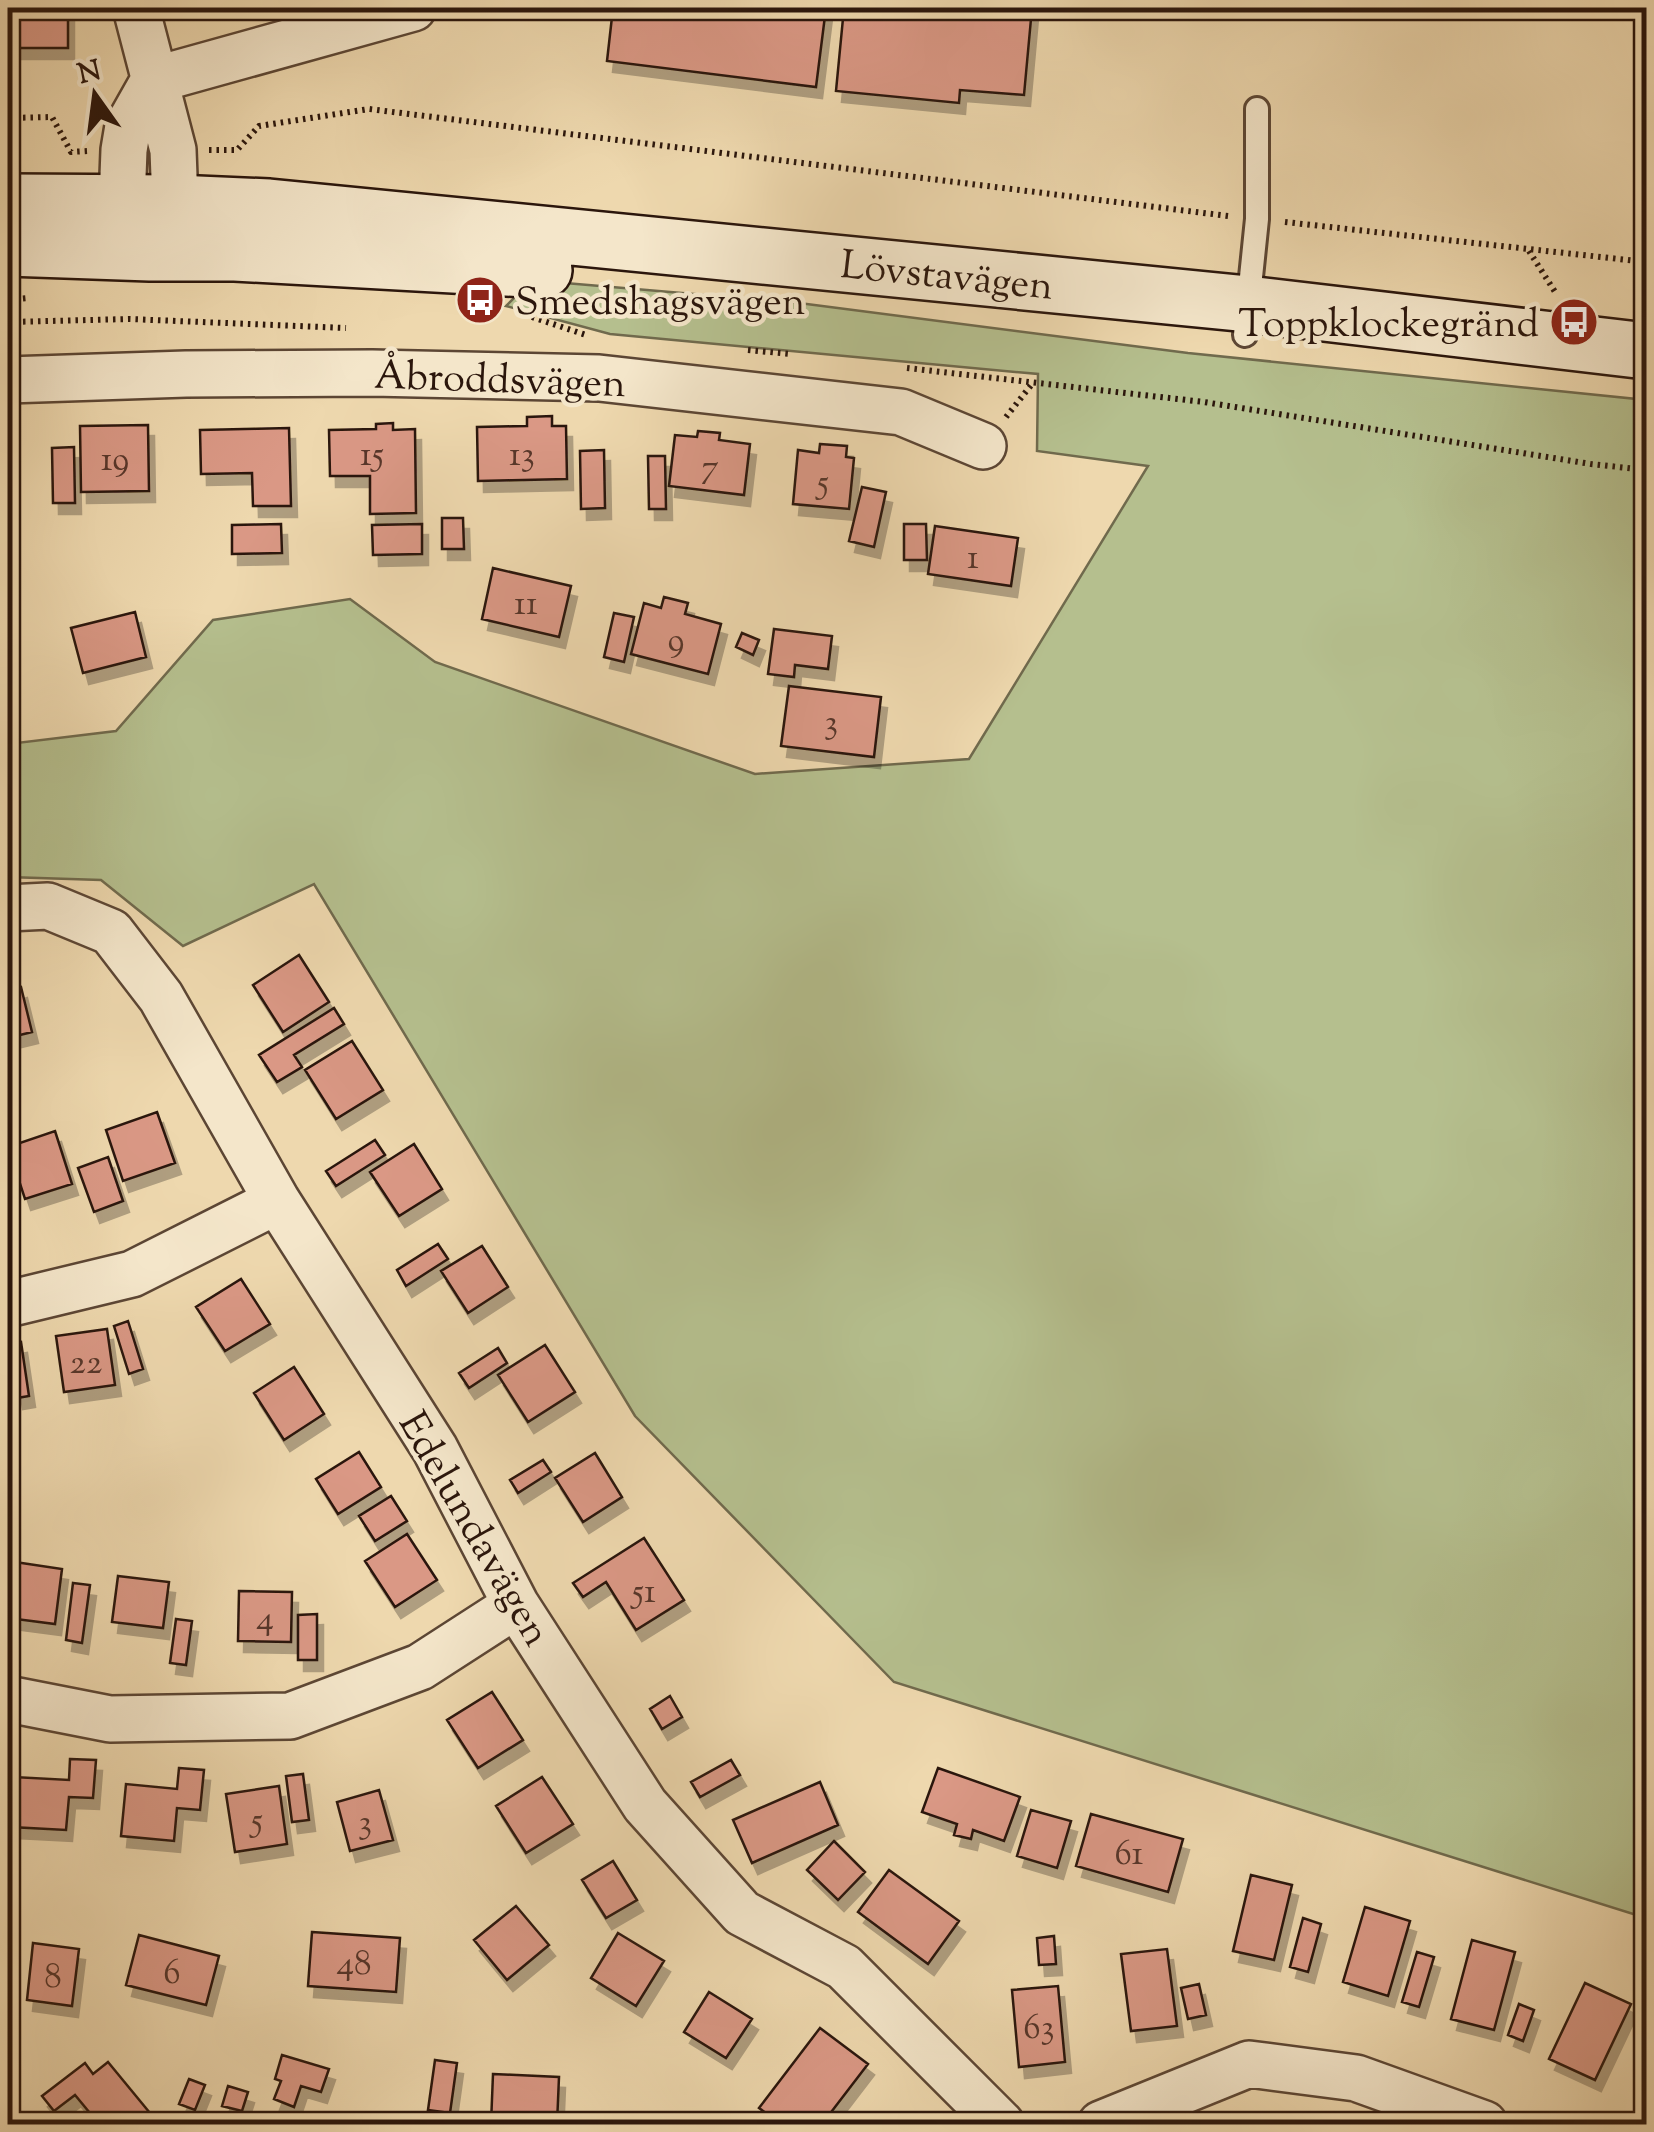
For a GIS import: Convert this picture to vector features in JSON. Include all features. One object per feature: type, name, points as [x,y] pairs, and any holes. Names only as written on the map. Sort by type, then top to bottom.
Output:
[{"type":"street","points":[[136,8],[174,176],[150,253]]},
{"type":"street","points":[[150,253],[123,176],[128,126],[154,80],[414,8]]},
{"type":"street","name":"Lövstavägen","points":[[8,202],[123,176],[174,176],[269,208],[1246,320],[1646,380]]},
{"type":"street","name":"Lövstavägen","points":[[8,248],[235,253],[726,280],[1646,351]]},
{"type":"street","name":"Åbroddsvägen","points":[[8,380],[354,373],[599,378],[901,412],[983,446]]},
{"type":"street","name":"Edelundavägen","points":[[8,908],[48,906],[111,932],[161,997],[277,1202],[435,1449],[516,1605],[645,1805],[742,1914],[844,1967],[1000,2124]]},
{"type":"street","points":[[8,1304],[132,1274],[277,1202]]},
{"type":"street","points":[[8,1699],[110,1719],[290,1716],[420,1667],[516,1605]]},
{"type":"street","points":[[1102,2124],[1249,2064],[1356,2078],[1484,2124]]},
{"type":"lane","points":[[1246,320],[1257,219],[1256,109]]},
{"type":"path","points":[[174,176],[237,150],[259,126],[369,108],[1257,219],[1646,262]]},
{"type":"path","points":[[8,118],[52,118],[71,152],[123,176]]},
{"type":"path","points":[[1529,250],[1565,308]]},
{"type":"path","points":[[516,312],[588,336]]},
{"type":"green space","points":[[565,283],[799,303],[1188,353],[1646,400],[1646,1918],[894,1682],[635,1416],[314,884],[183,946],[101,880],[8,877],[8,744],[116,731],[213,620],[350,599],[435,662],[755,774],[969,759],[1148,466],[1037,451],[1038,374],[610,334],[506,306],[522,290]]},
{"type":"building","points":[[8,8],[68,8],[68,48],[8,48]]},
{"type":"building","points":[[613,8],[826,8],[816,87],[607,61]]},
{"type":"building","points":[[844,8],[1032,8],[1024,95],[960,90],[959,103],[836,91]]},
{"type":"building","points":[[552,416],[552,426],[566,426],[567,479],[478,481],[477,427],[527,426],[527,417]]},
{"type":"building","points":[[393,423],[393,430],[415,429],[416,513],[370,514],[370,476],[330,476],[329,430],[376,429],[376,424]]},
{"type":"building","points":[[148,425],[149,491],[81,492],[80,426]]},
{"type":"building","points":[[289,428],[291,506],[253,506],[252,473],[201,474],[200,430]]},
{"type":"building","points":[[698,431],[720,433],[719,440],[750,444],[744,495],[669,486],[675,435],[697,437]]},
{"type":"building","points":[[820,444],[847,446],[846,457],[854,458],[849,509],[793,504],[798,450],[819,453]]},
{"type":"building","points":[[74,447],[75,503],[53,503],[52,448]]},
{"type":"building","points":[[604,450],[605,508],[581,509],[580,451]]},
{"type":"building","points":[[648,456],[665,456],[666,509],[649,509]]},
{"type":"building","points":[[862,487],[886,492],[874,547],[849,541]]},
{"type":"building","points":[[442,518],[463,518],[464,549],[442,549]]},
{"type":"building","points":[[281,524],[282,553],[232,554],[232,525]]},
{"type":"building","points":[[422,524],[422,554],[373,555],[372,525]]},
{"type":"building","points":[[904,524],[926,524],[927,560],[904,560]]},
{"type":"building","points":[[935,526],[1018,538],[1011,586],[928,574]]},
{"type":"building","points":[[493,568],[571,586],[559,637],[482,619]]},
{"type":"building","points":[[664,597],[688,603],[685,614],[721,624],[708,674],[631,654],[644,603],[661,608]]},
{"type":"building","points":[[135,612],[146,657],[83,673],[71,628]]},
{"type":"building","points":[[614,613],[634,617],[624,662],[604,657]]},
{"type":"building","points":[[774,629],[832,636],[828,669],[795,665],[794,677],[768,674]]},
{"type":"building","points":[[742,633],[759,640],[753,655],[736,647]]},
{"type":"building","points":[[789,686],[881,697],[874,757],[781,746]]},
{"type":"building","points":[[299,955],[329,1002],[283,1032],[253,985]]},
{"type":"building","points":[[21,987],[32,1032],[8,1038],[8,991]]},
{"type":"building","points":[[334,1008],[344,1024],[294,1055],[302,1067],[277,1082],[259,1055]]},
{"type":"building","points":[[352,1041],[383,1090],[336,1119],[305,1070]]},
{"type":"building","points":[[157,1112],[175,1163],[123,1181],[106,1130]]},
{"type":"building","points":[[55,1131],[72,1184],[25,1199],[8,1147]]},
{"type":"building","points":[[375,1140],[385,1155],[336,1186],[326,1171]]},
{"type":"building","points":[[414,1144],[442,1189],[399,1216],[370,1172]]},
{"type":"building","points":[[108,1157],[123,1201],[94,1212],[78,1168]]},
{"type":"building","points":[[438,1244],[448,1259],[406,1286],[397,1270]]},
{"type":"building","points":[[482,1246],[508,1287],[468,1313],[441,1271]]},
{"type":"building","points":[[241,1279],[270,1324],[225,1351],[196,1307]]},
{"type":"building","points":[[128,1321],[143,1369],[129,1374],[114,1326]]},
{"type":"building","points":[[107,1329],[115,1385],[64,1392],[56,1336]]},
{"type":"building","points":[[21,1342],[29,1396],[17,1398],[9,1344]]},
{"type":"building","points":[[545,1345],[575,1392],[528,1422],[498,1375]]},
{"type":"building","points":[[498,1348],[507,1363],[469,1388],[459,1373]]},
{"type":"building","points":[[294,1367],[324,1414],[284,1440],[254,1393]]},
{"type":"building","points":[[359,1452],[381,1487],[338,1514],[316,1479]]},
{"type":"building","points":[[595,1453],[622,1497],[583,1522],[555,1478]]},
{"type":"building","points":[[543,1460],[551,1472],[518,1493],[510,1480]]},
{"type":"building","points":[[391,1496],[407,1521],[375,1541],[359,1516]]},
{"type":"building","points":[[407,1534],[437,1580],[395,1607],[365,1561]]},
{"type":"building","points":[[644,1538],[684,1600],[636,1630],[606,1582],[583,1597],[573,1583]]},
{"type":"building","points":[[15,1562],[62,1569],[55,1624],[8,1618]]},
{"type":"building","points":[[118,1576],[169,1582],[163,1628],[112,1622]]},
{"type":"building","points":[[73,1583],[90,1585],[82,1643],[66,1640]]},
{"type":"building","points":[[239,1591],[292,1592],[291,1642],[238,1641]]},
{"type":"building","points":[[317,1614],[317,1660],[298,1660],[298,1615]]},
{"type":"building","points":[[176,1619],[192,1621],[186,1665],[170,1663]]},
{"type":"building","points":[[492,1692],[523,1740],[478,1768],[447,1720]]},
{"type":"building","points":[[670,1696],[682,1717],[662,1729],[650,1709]]},
{"type":"building","points":[[70,1759],[96,1760],[93,1798],[69,1797],[66,1830],[11,1827],[14,1777],[69,1780]]},
{"type":"building","points":[[731,1760],[740,1775],[700,1797],[691,1782]]},
{"type":"building","points":[[179,1768],[204,1770],[200,1810],[177,1808],[174,1841],[121,1836],[126,1784],[177,1789]]},
{"type":"building","points":[[938,1768],[1020,1797],[1004,1841],[973,1830],[971,1839],[954,1835],[957,1824],[922,1812]]},
{"type":"building","points":[[303,1774],[309,1820],[292,1822],[286,1776]]},
{"type":"building","points":[[542,1777],[573,1824],[526,1853],[496,1806]]},
{"type":"building","points":[[820,1782],[838,1825],[752,1863],[733,1820]]},
{"type":"building","points":[[279,1786],[287,1844],[235,1852],[226,1794]]},
{"type":"building","points":[[379,1790],[393,1840],[350,1851],[337,1802]]},
{"type":"building","points":[[1031,1810],[1071,1821],[1057,1868],[1017,1856]]},
{"type":"building","points":[[1091,1814],[1183,1839],[1168,1892],[1076,1866]]},
{"type":"building","points":[[834,1841],[865,1872],[838,1900],[807,1870]]},
{"type":"building","points":[[613,1861],[637,1900],[606,1918],[582,1880]]},
{"type":"building","points":[[889,1870],[959,1921],[928,1964],[858,1912]]},
{"type":"building","points":[[1251,1875],[1292,1885],[1274,1960],[1233,1951]]},
{"type":"building","points":[[516,1906],[549,1945],[507,1980],[474,1940]]},
{"type":"building","points":[[1365,1907],[1410,1921],[1388,1996],[1343,1982]]},
{"type":"building","points":[[1303,1918],[1321,1924],[1308,1972],[1290,1967]]},
{"type":"building","points":[[312,1932],[400,1938],[396,1992],[308,1986]]},
{"type":"building","points":[[618,1933],[664,1961],[636,2006],[591,1978]]},
{"type":"building","points":[[139,1935],[219,1956],[206,2005],[126,1985]]},
{"type":"building","points":[[1054,1936],[1056,1964],[1039,1965],[1037,1938]]},
{"type":"building","points":[[1472,1940],[1515,1952],[1494,2030],[1451,2019]]},
{"type":"building","points":[[33,1943],[79,1949],[72,2006],[27,2000]]},
{"type":"building","points":[[1167,1949],[1177,2026],[1131,2031],[1121,1954]]},
{"type":"building","points":[[1417,1952],[1434,1957],[1419,2007],[1402,2002]]},
{"type":"building","points":[[1585,1983],[1631,2004],[1595,2080],[1549,2059]]},
{"type":"building","points":[[1199,1984],[1206,2015],[1188,2019],[1181,1988]]},
{"type":"building","points":[[1058,1986],[1065,2062],[1019,2067],[1012,1990]]},
{"type":"building","points":[[709,1992],[752,2019],[726,2058],[684,2032]]},
{"type":"building","points":[[1519,2004],[1534,2010],[1523,2041],[1508,2035]]},
{"type":"building","points":[[820,2028],[868,2064],[822,2124],[781,2124],[759,2108]]},
{"type":"building","points":[[282,2055],[329,2069],[321,2092],[301,2086],[294,2107],[274,2099],[281,2081],[275,2079]]},
{"type":"building","points":[[435,2060],[457,2063],[450,2113],[428,2110]]},
{"type":"building","points":[[108,2062],[159,2124],[99,2124],[75,2095],[54,2111],[42,2096],[85,2063],[93,2074]]},
{"type":"building","points":[[493,2074],[559,2077],[557,2124],[491,2124]]},
{"type":"building","points":[[189,2079],[205,2085],[195,2110],[179,2104]]},
{"type":"building","points":[[228,2086],[248,2092],[242,2111],[222,2106]]},
{"type":"place","name":"Smedshagsvägen","points":[[480,300]]},
{"type":"place","name":"Toppklockegränd","points":[[1574,322]]}]
